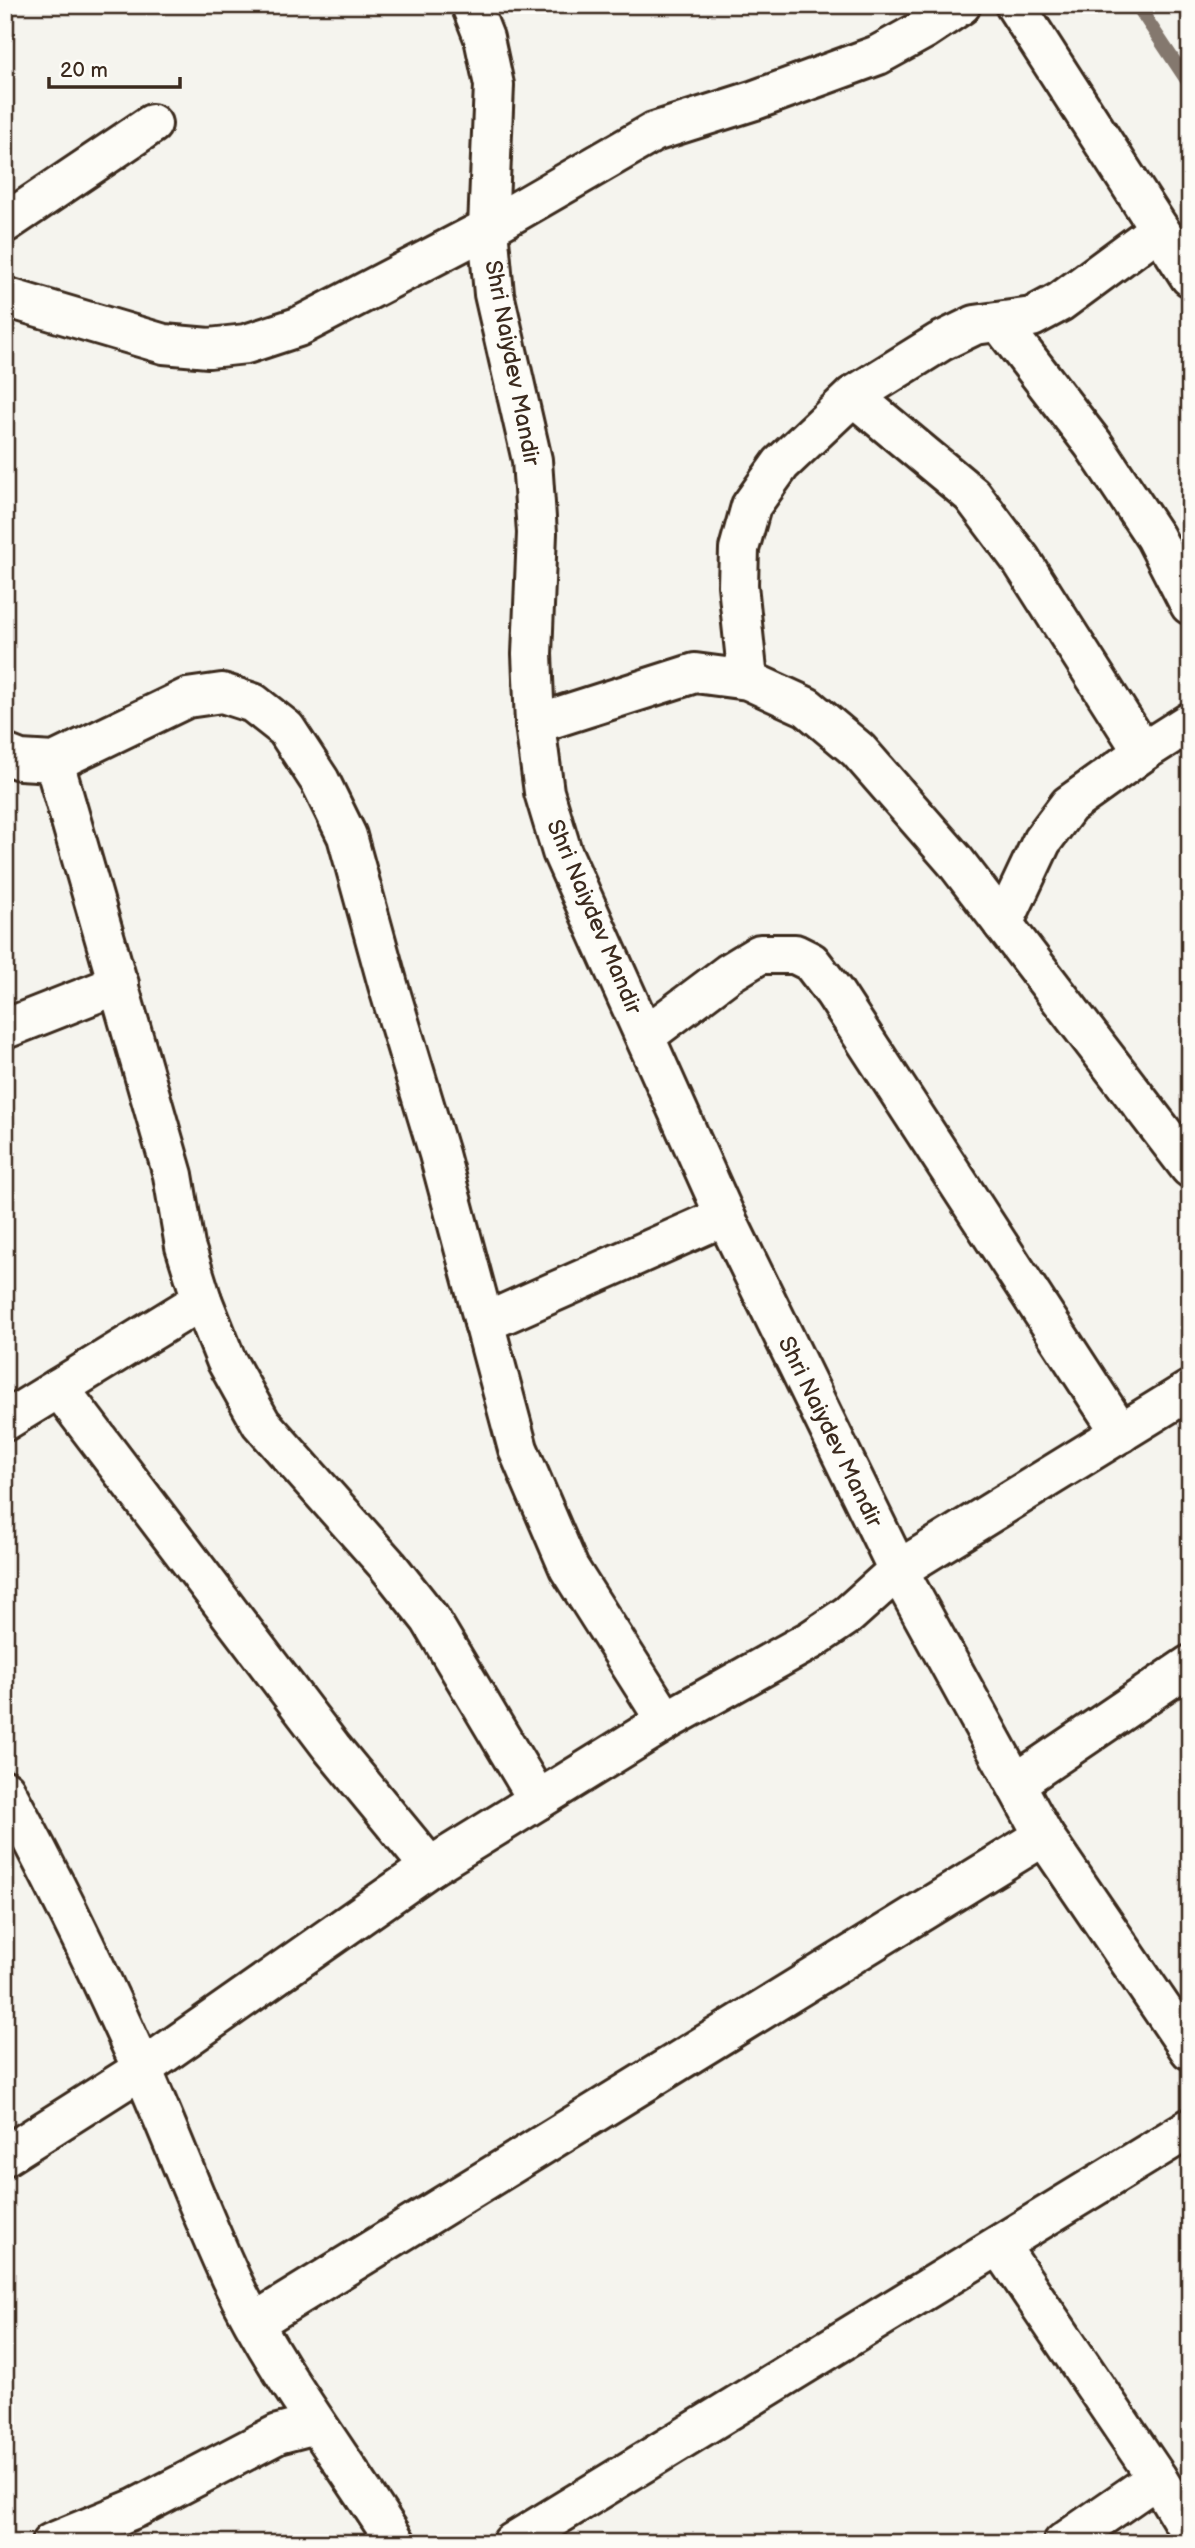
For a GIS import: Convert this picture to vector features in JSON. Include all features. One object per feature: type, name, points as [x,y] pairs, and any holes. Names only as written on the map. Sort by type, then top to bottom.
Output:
[{"type":"street","name":"Shri Naiydev Mandir","points":[[471,5],[484,38],[494,85],[488,228],[494,294],[532,460],[537,533],[532,654],[535,724],[544,792],[562,852],[725,1216],[898,1570],[1044,1836],[1190,2050]]},
{"type":"street","points":[[6,298],[164,344],[209,348],[246,344],[298,327],[488,228],[654,132],[755,100],[878,55],[961,5]]},
{"type":"street","points":[[1015,5],[1190,277]]},
{"type":"street","points":[[5,223],[152,124]]},
{"type":"street","points":[[748,680],[738,585],[739,549],[751,506],[781,464],[853,396],[940,342],[975,325],[1032,317],[1060,302],[1158,229]]},
{"type":"street","points":[[1000,323],[1093,444],[1155,537],[1190,605]]},
{"type":"street","points":[[853,396],[972,495],[1021,560],[1143,752]]},
{"type":"street","points":[[535,724],[695,673],[748,680],[807,707],[858,750],[955,861],[1190,1168]]},
{"type":"street","points":[[5,754],[20,760],[54,762],[187,698],[222,693],[253,703],[286,729],[320,781],[347,836],[519,1449],[569,1568],[667,1721]]},
{"type":"street","points":[[1003,924],[1042,841],[1069,805],[1190,722]]},
{"type":"street","points":[[54,762],[173,1175],[185,1246],[202,1300],[226,1360],[261,1423],[388,1566],[430,1619],[538,1800]]},
{"type":"street","points":[[645,1036],[729,972],[760,954],[795,954],[811,962],[834,992],[1121,1433]]},
{"type":"street","points":[[5,1029],[119,984]]},
{"type":"street","points":[[484,1323],[725,1216]]},
{"type":"street","points":[[5,1421],[202,1300]]},
{"type":"street","points":[[59,1388],[332,1748],[430,1867]]},
{"type":"street","points":[[5,2156],[142,2069],[430,1867],[667,1721],[811,1640],[848,1615],[898,1570],[1190,1390]]},
{"type":"street","points":[[1016,1783],[1190,1665]]},
{"type":"street","points":[[5,1790],[40,1853],[142,2069],[232,2280],[316,2424],[357,2480],[396,2543]]},
{"type":"street","points":[[255,2322],[1044,1836]]},
{"type":"street","points":[[512,2543],[1190,2128]]},
{"type":"street","points":[[1000,2246],[1157,2478],[1190,2533]]},
{"type":"street","points":[[51,2543],[136,2508],[278,2434],[316,2424]]},
{"type":"street","points":[[1063,2543],[1157,2478]]},
{"type":"waterway","points":[[1137,5],[1190,85]]}]
